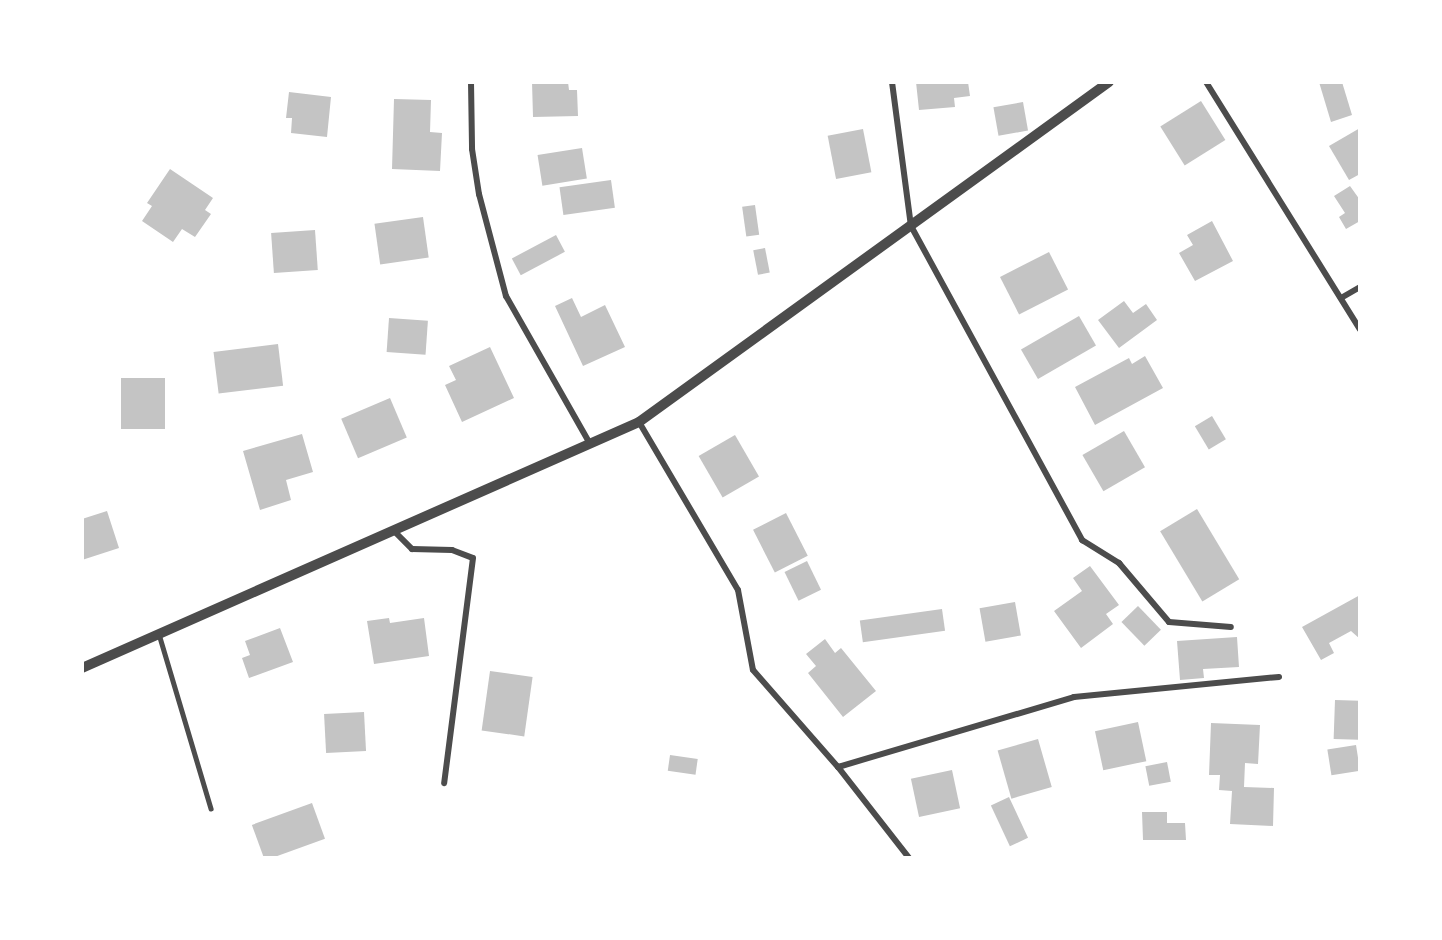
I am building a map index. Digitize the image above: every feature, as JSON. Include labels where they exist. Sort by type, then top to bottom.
[{"type":"street","points":[[471,82],[472,149],[479,194],[506,296],[588,442]]},
{"type":"street","points":[[892,82],[910,226],[1082,540],[1119,563],[1169,622],[1231,627]]},
{"type":"street","points":[[82,668],[588,442],[639,422],[1108,82]]},
{"type":"street","points":[[1206,82],[1359,329]]},
{"type":"street","points":[[1341,298],[1359,287]]},
{"type":"street","points":[[639,422],[738,590],[753,670],[838,767],[909,858]]},
{"type":"street","points":[[392,530],[412,549],[458,551],[473,558],[444,783]]},
{"type":"street","points":[[838,767],[1074,697],[1279,677]]},
{"type":"lane","points":[[159,634],[211,808]]},
{"type":"building","points":[[532,82],[568,82],[569,90],[577,90],[578,116],[533,117]]},
{"type":"building","points":[[916,82],[968,82],[970,96],[954,98],[955,107],[919,110]]},
{"type":"building","points":[[1319,82],[1342,82],[1352,115],[1331,122]]},
{"type":"building","points":[[289,92],[331,97],[327,137],[291,133],[292,118],[286,118]]},
{"type":"building","points":[[394,99],[431,100],[430,132],[442,133],[440,171],[392,169]]},
{"type":"building","points":[[1201,101],[1225,140],[1185,165],[1160,126]]},
{"type":"building","points":[[1023,102],[1028,131],[998,136],[993,107]]},
{"type":"building","points":[[1360,128],[1360,174],[1349,180],[1329,146]]},
{"type":"building","points":[[863,129],[871,172],[836,179],[828,136]]},
{"type":"building","points":[[582,148],[587,179],[542,186],[538,155]]},
{"type":"building","points":[[170,169],[213,198],[205,210],[211,214],[195,237],[182,229],[173,242],[142,221],[152,206],[147,203]]},
{"type":"building","points":[[611,180],[615,208],[563,215],[560,187]]},
{"type":"building","points":[[1350,186],[1360,200],[1360,221],[1346,229],[1339,217],[1345,213],[1334,196]]},
{"type":"building","points":[[755,205],[759,235],[746,237],[742,207]]},
{"type":"building","points":[[423,217],[429,258],[380,264],[374,224]]},
{"type":"building","points":[[1212,221],[1233,261],[1195,281],[1179,253],[1193,245],[1187,235]]},
{"type":"building","points":[[315,230],[318,270],[274,273],[271,233]]},
{"type":"building","points":[[556,235],[565,252],[521,275],[512,258]]},
{"type":"building","points":[[765,248],[770,273],[758,275],[753,250]]},
{"type":"building","points":[[1049,252],[1068,289],[1019,314],[1000,277]]},
{"type":"building","points":[[572,298],[581,317],[605,305],[625,347],[583,366],[555,306]]},
{"type":"building","points":[[1124,301],[1133,313],[1146,304],[1157,320],[1119,348],[1098,320]]},
{"type":"building","points":[[1079,316],[1096,345],[1038,379],[1021,350]]},
{"type":"building","points":[[389,318],[428,321],[426,355],[387,352]]},
{"type":"building","points":[[278,344],[283,386],[219,394],[213,352]]},
{"type":"building","points":[[490,347],[514,398],[462,422],[445,385],[456,380],[449,366]]},
{"type":"building","points":[[1145,356],[1163,388],[1095,425],[1075,387],[1129,358],[1132,364]]},
{"type":"building","points":[[121,378],[165,378],[165,429],[121,429]]},
{"type":"building","points":[[390,398],[407,438],[358,458],[341,419]]},
{"type":"building","points":[[1212,416],[1226,439],[1209,449],[1195,426]]},
{"type":"building","points":[[1124,431],[1145,467],[1103,491],[1082,455]]},
{"type":"building","points":[[302,434],[313,472],[286,480],[291,500],[260,510],[243,451]]},
{"type":"building","points":[[735,435],[759,477],[723,498],[699,456]]},
{"type":"building","points":[[1197,509],[1239,579],[1202,601],[1160,531]]},
{"type":"building","points":[[107,511],[119,548],[82,560],[82,519]]},
{"type":"building","points":[[786,513],[808,556],[775,573],[753,530]]},
{"type":"building","points":[[807,561],[821,590],[799,601],[785,572]]},
{"type":"building","points":[[1090,566],[1119,605],[1106,614],[1113,624],[1081,648],[1054,611],[1082,591],[1073,578]]},
{"type":"building","points":[[1360,595],[1360,639],[1351,631],[1329,643],[1334,653],[1321,660],[1302,627]]},
{"type":"building","points":[[1015,602],[1021,635],[985,642],[980,608]]},
{"type":"building","points":[[1138,606],[1161,630],[1144,646],[1121,622]]},
{"type":"building","points":[[942,609],[945,631],[863,642],[860,621]]},
{"type":"building","points":[[389,618],[390,623],[424,618],[429,656],[374,664],[367,621]]},
{"type":"building","points":[[280,628],[293,662],[249,678],[242,658],[250,655],[245,641]]},
{"type":"building","points":[[1237,637],[1239,667],[1203,669],[1204,678],[1180,680],[1177,641]]},
{"type":"building","points":[[825,639],[835,653],[841,648],[876,691],[843,717],[808,673],[816,666],[806,654]]},
{"type":"building","points":[[490,671],[533,677],[524,736],[482,730]]},
{"type":"building","points":[[1335,700],[1360,701],[1359,740],[1334,739]]},
{"type":"building","points":[[364,712],[366,751],[326,753],[324,714]]},
{"type":"building","points":[[1138,722],[1146,761],[1103,770],[1095,731]]},
{"type":"building","points":[[1211,723],[1260,725],[1258,764],[1245,763],[1244,787],[1274,788],[1273,826],[1230,824],[1232,791],[1219,790],[1220,775],[1209,775]]},
{"type":"building","points":[[1038,739],[1052,787],[1011,799],[998,751]]},
{"type":"building","points":[[1356,745],[1360,771],[1331,775],[1327,750]]},
{"type":"building","points":[[670,755],[698,759],[696,775],[668,771]]},
{"type":"building","points":[[1167,762],[1171,782],[1149,786],[1145,766]]},
{"type":"building","points":[[952,770],[960,808],[919,817],[911,779]]},
{"type":"building","points":[[1009,797],[1028,838],[1010,846],[991,805]]},
{"type":"building","points":[[312,803],[325,839],[272,858],[264,858],[252,825]]},
{"type":"building","points":[[1142,812],[1167,812],[1167,823],[1185,823],[1186,840],[1143,840]]}]
